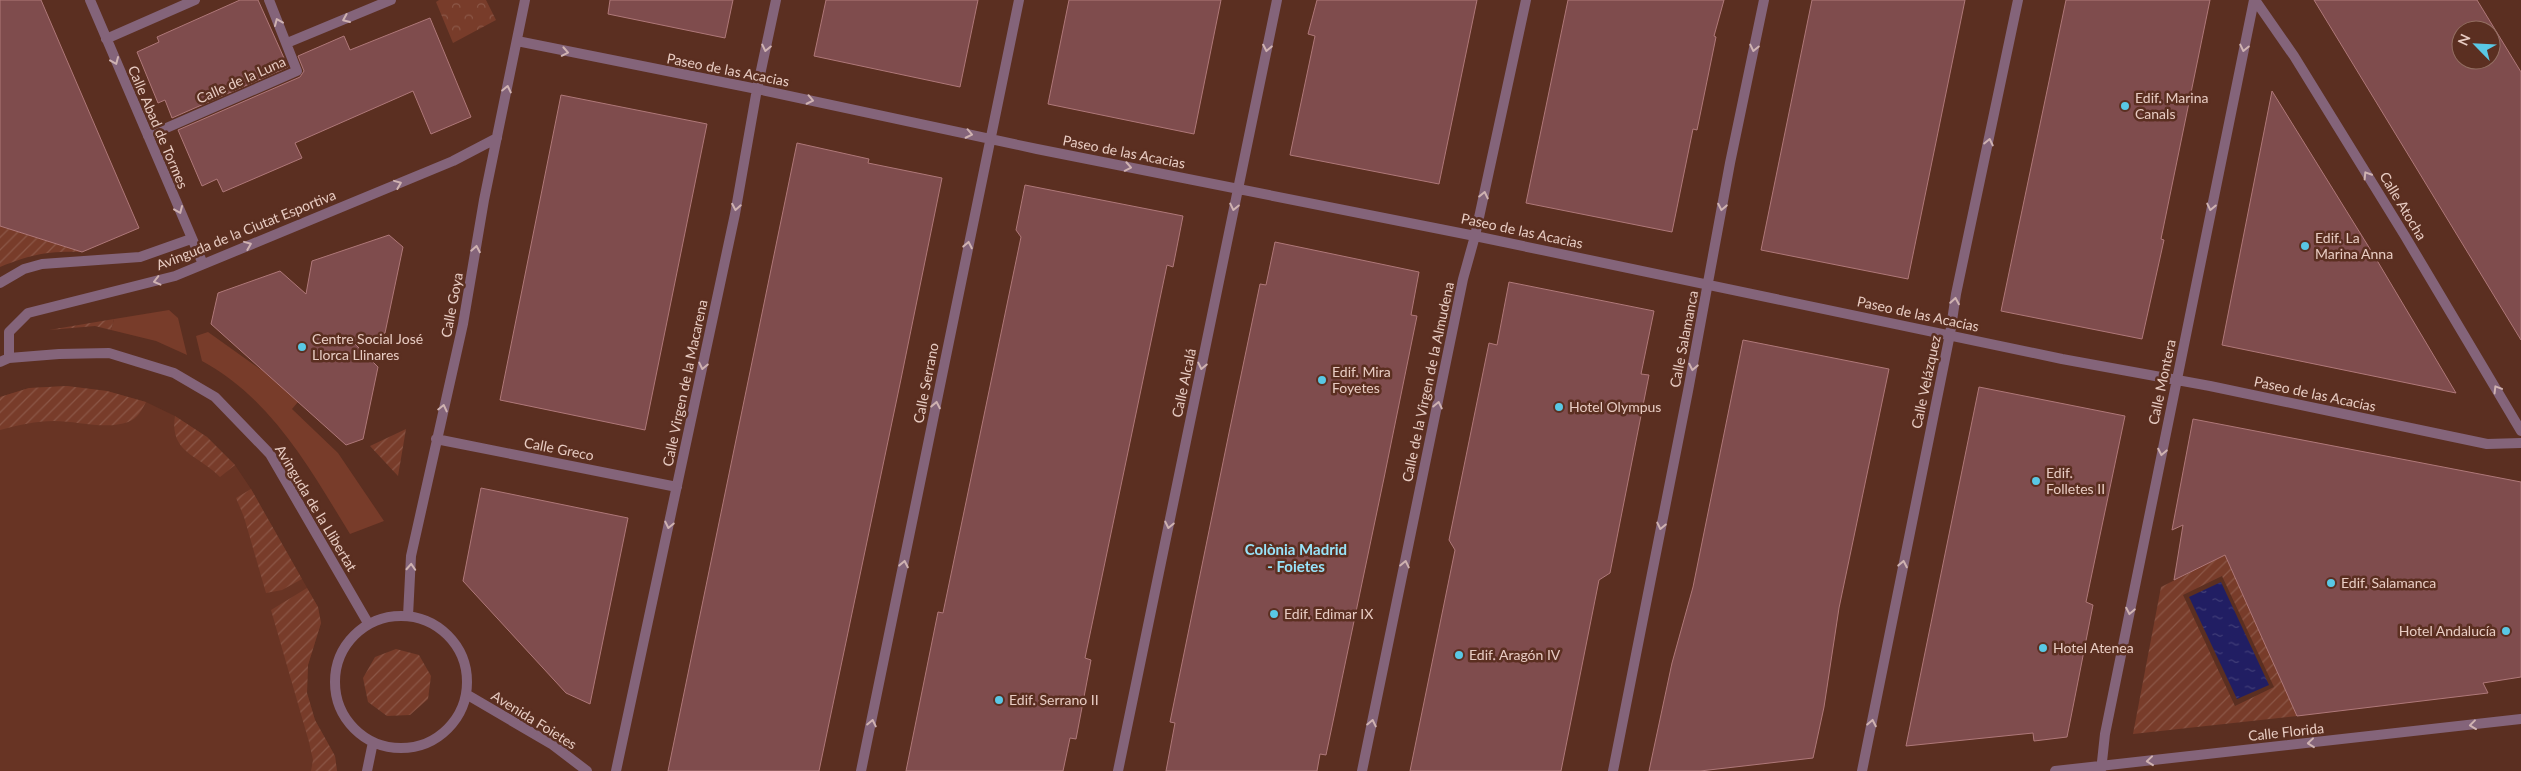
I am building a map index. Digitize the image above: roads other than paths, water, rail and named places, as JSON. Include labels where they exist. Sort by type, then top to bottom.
[{"type":"street","name":"Calle Abad de Tormes","points":[[90,0],[203,264]]},
{"type":"street","points":[[106,39],[195,0]]},
{"type":"street","points":[[268,0],[286,43]]},
{"type":"street","name":"Calle de la Luna","points":[[148,136],[297,71],[286,43],[390,0]]},
{"type":"street","name":"Calle Goya","points":[[408,616],[411,556],[463,324],[497,138],[525,0]]},
{"type":"street","name":"Calle Virgen de la Macarena","points":[[616,771],[735,214],[757,89],[776,0]]},
{"type":"street","name":"Calle Serrano","points":[[861,771],[1019,0]]},
{"type":"street","name":"Calle Alcalá","points":[[1118,771],[1277,0]]},
{"type":"street","name":"Calle de la Virgen de la Almudena","points":[[1362,771],[1464,279],[1526,0]]},
{"type":"street","name":"Calle Salamanca","points":[[1613,771],[1709,284],[1728,172],[1764,0]]},
{"type":"street","name":"Calle Velázquez","points":[[1862,771],[1950,334],[1956,294],[2018,0]]},
{"type":"street","name":"Calle Montera","points":[[2101,768],[2105,734],[2254,0]]},
{"type":"street","name":"Calle Atocha","points":[[2254,0],[2294,56],[2405,236],[2521,431]]},
{"type":"street","name":"Paseo de las Acacias","points":[[517,41],[757,89],[990,139],[1709,284],[2062,359],[2176,380],[2487,444],[2521,443]]},
{"type":"street","name":"Avinguda de la Ciutat Esportiva","points":[[4,360],[9,332],[28,313],[175,276],[453,161],[497,138]]},
{"type":"street","points":[[0,283],[24,269],[42,264],[140,257],[191,239]]},
{"type":"street","name":"Avinguda de la Llibertat","points":[[4,360],[109,354],[174,373],[216,397],[270,454],[368,623]]},
{"type":"street","name":"Calle Greco","points":[[436,439],[677,486]]},
{"type":"street","points":[[394,615],[408,616],[425,620],[441,629],[454,642],[463,658],[467,676],[466,694],[459,714],[446,731],[428,743],[407,748],[386,747],[365,739],[348,724],[337,703],[334,680],[338,658],[350,638],[368,623],[394,615]]},
{"type":"street","name":"Avenida Foietes","points":[[466,694],[553,745],[587,771]]},
{"type":"street","name":"Calle Florida","points":[[2054,771],[2101,768],[2521,719]]},
{"type":"street","points":[[367,771],[373,742]]},
{"type":"water","points":[[2221,582],[2269,685],[2237,699],[2189,597]]},
{"type":"place","name":"Edif. Marina Canals","points":[[2125,106]]},
{"type":"place","name":"Edif. La Marina Anna","points":[[2305,246]]},
{"type":"place","name":"Centre Social José Llorca Llinares","points":[[302,347]]},
{"type":"place","name":"Edif. Mira Foyetes","points":[[1322,380]]},
{"type":"place","name":"Hotel Olympus","points":[[1559,407]]},
{"type":"place","name":"Edif. Folletes II","points":[[2036,481]]},
{"type":"place","name":"Edif. Salamanca","points":[[2331,583]]},
{"type":"place","name":"Edif. Edimar IX","points":[[1274,614]]},
{"type":"place","name":"Hotel Andalucía","points":[[2506,631]]},
{"type":"place","name":"Hotel Atenea","points":[[2043,648]]},
{"type":"place","name":"Edif. Aragón IV","points":[[1459,655]]},
{"type":"place","name":"Edif. Serrano II","points":[[999,700]]},
{"type":"district","name":"Colònia Madrid - Foietes","points":[[1296,558]]}]
